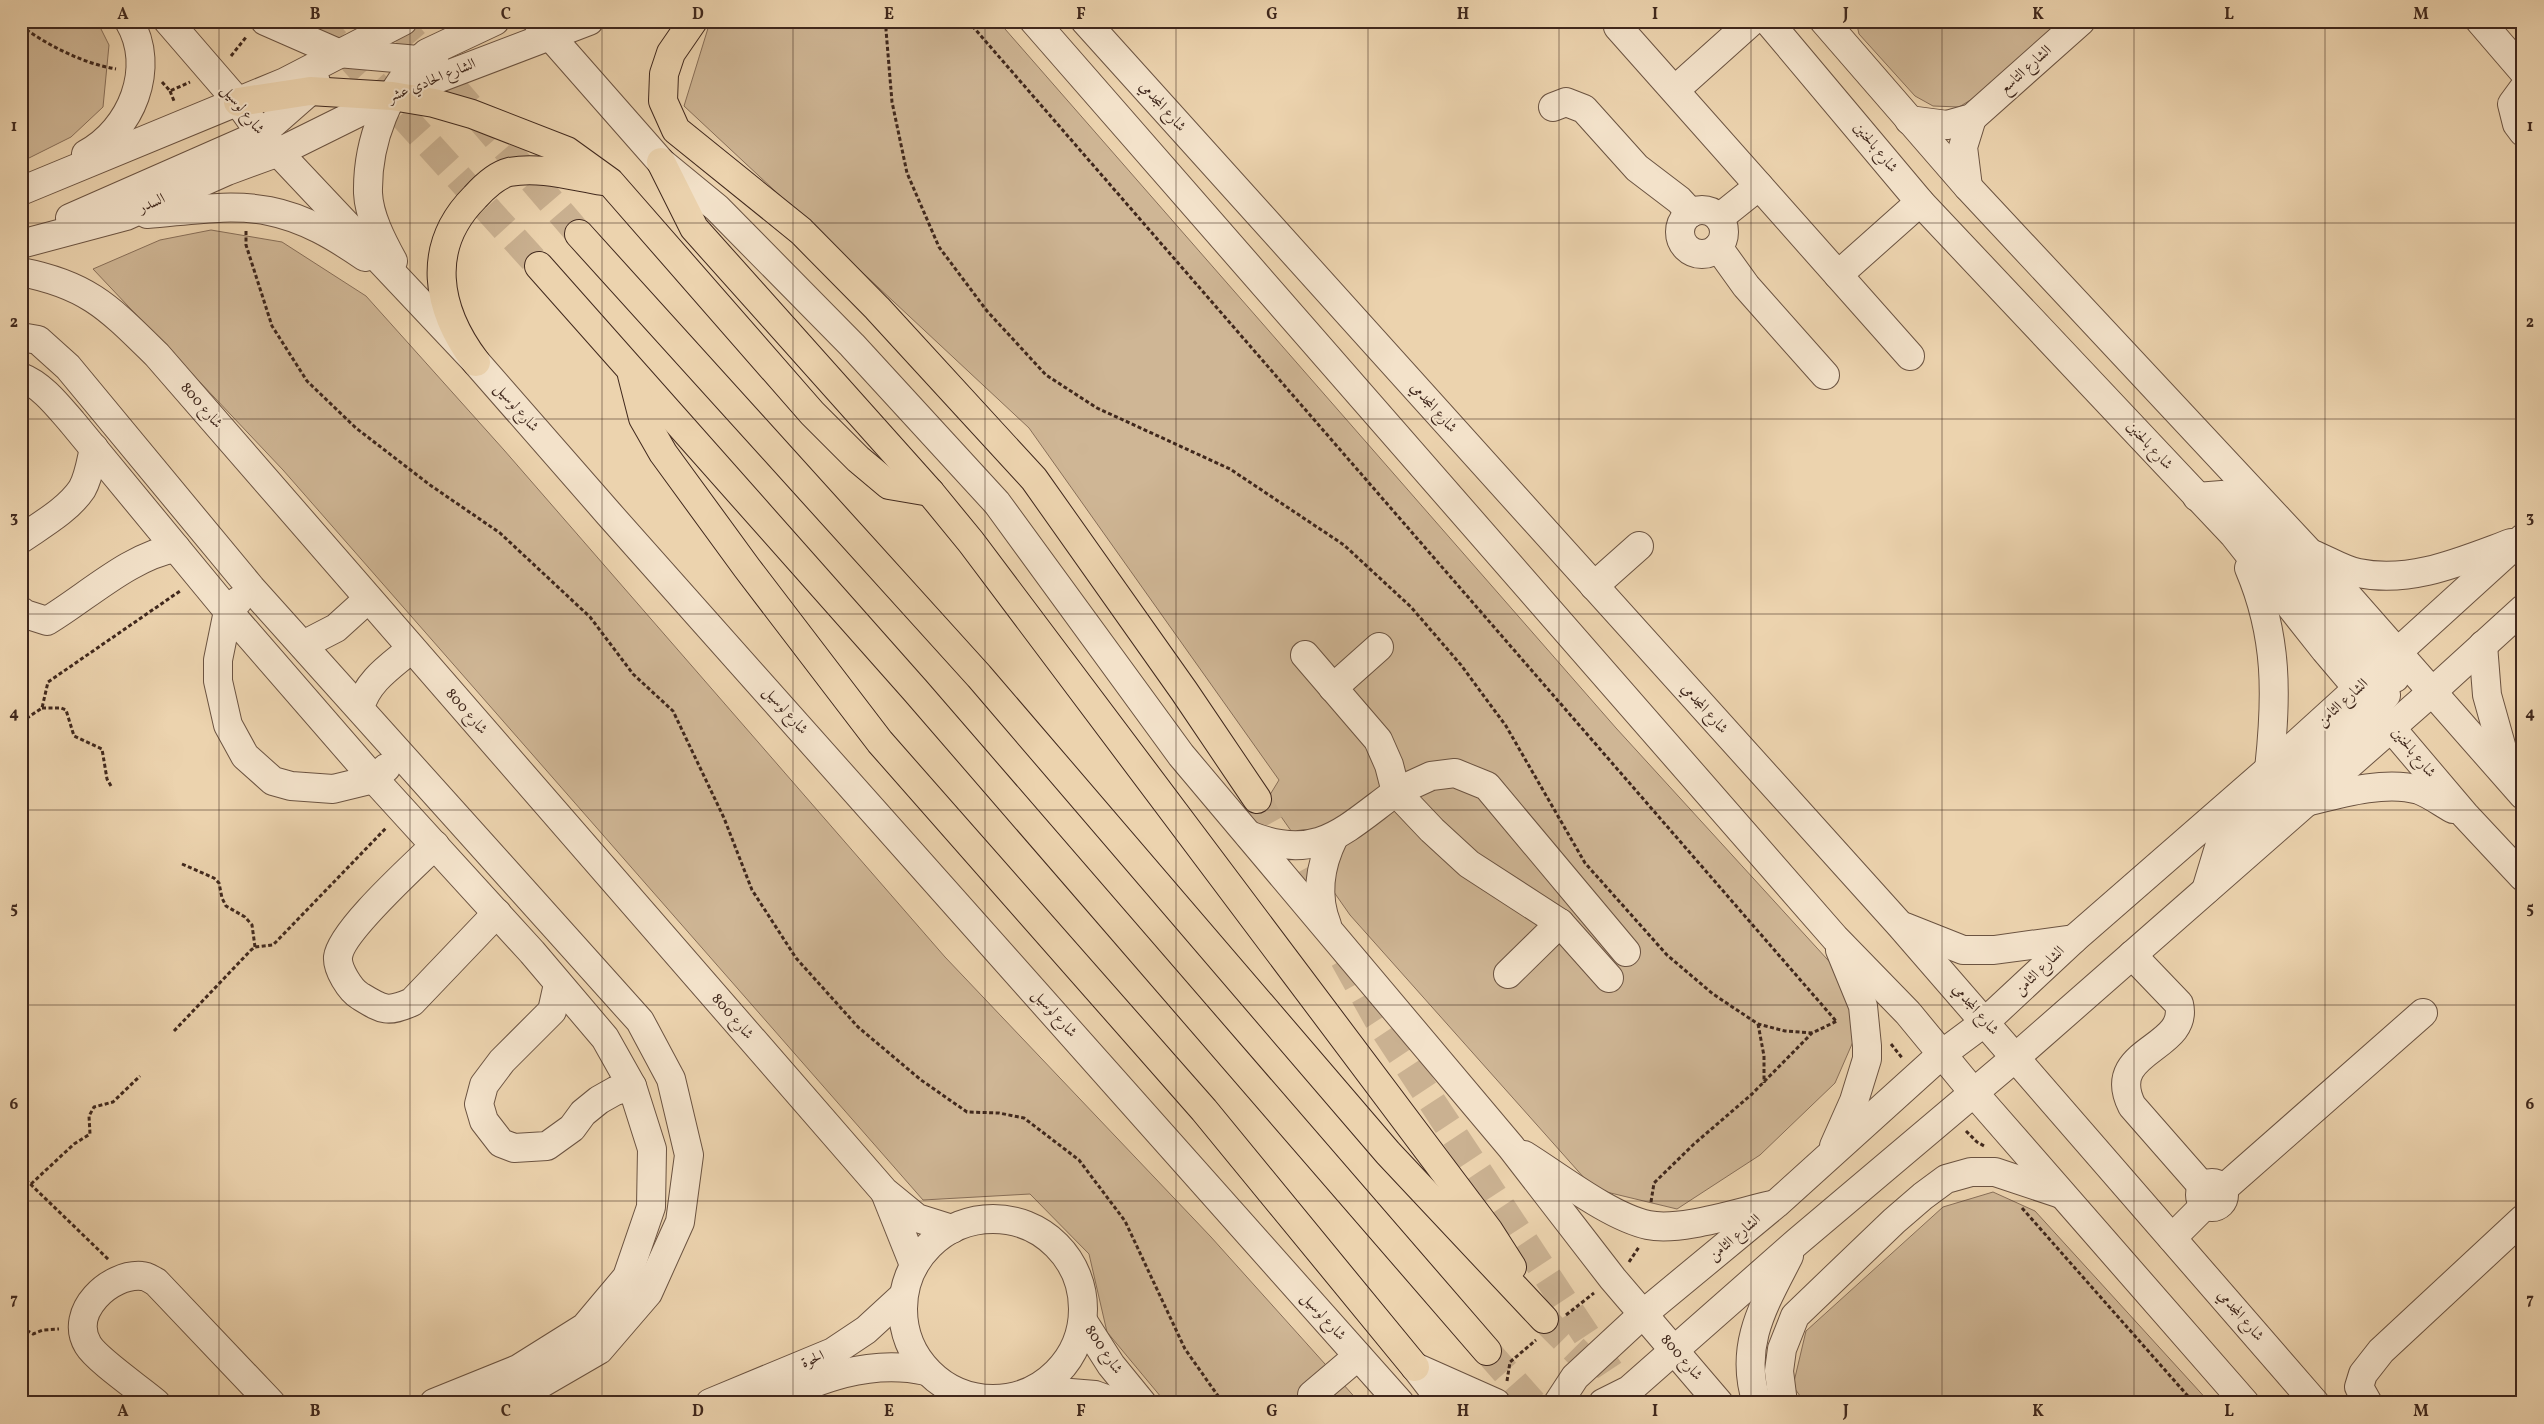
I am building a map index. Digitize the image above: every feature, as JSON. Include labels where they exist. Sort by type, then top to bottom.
[{"type":"highway","points":[[693,21],[671,53],[664,74],[663,101],[676,130],[801,231],[877,308],[1034,479],[1184,691],[1257,799]]},
{"type":"highway","points":[[238,102],[310,91],[392,96],[472,114],[519,130],[567,151],[610,182],[812,413],[858,458],[889,485],[930,492]]},
{"type":"highway","points":[[661,162],[694,228],[930,492],[1018,601],[1489,1231],[1513,1268],[1543,1321]]},
{"type":"highway","points":[[476,362],[456,332],[442,291],[440,261],[450,232],[463,209],[484,187],[507,173],[541,169],[610,182]]},
{"type":"highway","points":[[579,234],[979,676],[1388,1153],[1543,1321]]},
{"type":"highway","points":[[539,266],[915,690],[1487,1351]]},
{"type":"highway","points":[[631,371],[643,418],[663,453],[747,568],[880,742],[1204,1110],[1415,1367]]},
{"type":"street","points":[[21,190],[96,149],[114,131],[135,98],[141,74],[140,47],[129,21]]},
{"type":"street","name":"شارع لوسيل","points":[[168,21],[238,102],[270,143],[405,284],[476,362],[1358,1356],[1391,1396]]},
{"type":"street","points":[[265,21],[338,53],[418,60],[439,58],[543,28],[661,162],[717,208],[852,345],[997,503],[1181,755],[1511,1147],[1613,1279],[1643,1314]]},
{"type":"street","points":[[21,244],[96,205],[220,154],[270,143],[338,53],[366,21]]},
{"type":"street","points":[[21,190],[285,82],[403,21]]},
{"type":"street","points":[[405,284],[383,242],[368,194],[374,139],[392,96],[418,60],[427,53],[495,21]]},
{"type":"street","name":"الشارع الحادي عشر","points":[[270,143],[392,96],[543,28],[589,21]]},
{"type":"street","points":[[1034,21],[1834,938],[1908,1013],[1974,1093],[2245,1403]]},
{"type":"street","name":"شارع المجدمي","points":[[1085,21],[1900,926],[2016,1057],[2315,1403]]},
{"type":"street","points":[[1674,90],[1752,21]]},
{"type":"street","name":"شارع بالحنين","points":[[1768,21],[1920,202],[2234,535],[2325,650],[2396,688],[2518,789]]},
{"type":"street","name":"شارع بالحنين","points":[[1824,21],[1842,32],[1909,120],[1968,187],[2310,553],[2396,688],[2465,814],[2523,877]]},
{"type":"street","name":"الشارع التاسع","points":[[1909,120],[1947,124],[1972,118],[2080,21]]},
{"type":"street","points":[[2480,21],[2523,71]]},
{"type":"street","points":[[1618,27],[1910,356]]},
{"type":"street","points":[[2523,90],[2512,104],[2517,124],[2523,132]]},
{"type":"street","points":[[1553,107],[1566,102],[1584,109],[1637,168],[1679,200],[1691,213]]},
{"type":"street","points":[[1968,187],[1963,147],[1972,118]]},
{"type":"street","name":"السدر","points":[[21,244],[126,216],[227,171],[270,143]]},
{"type":"street","points":[[1719,218],[1759,186]]},
{"type":"street","points":[[1838,275],[1920,202]]},
{"type":"street","points":[[126,216],[245,208],[269,211],[313,226],[340,241],[405,284]]},
{"type":"street","points":[[1706,211],[1719,218],[1724,233],[1718,247],[1700,254],[1687,248],[1683,242],[1680,230],[1682,223],[1691,213],[1706,211]]},
{"type":"street","points":[[1718,247],[1746,286],[1825,375]]},
{"type":"street","name":"شارع 800","points":[[21,272],[73,286],[107,306],[157,355],[411,650],[884,1191],[917,1218],[952,1229]]},
{"type":"street","points":[[21,337],[38,340],[68,366],[251,588],[640,1021],[671,1079],[688,1155],[686,1174],[680,1222],[648,1293],[599,1350],[530,1390],[502,1403]]},
{"type":"street","points":[[21,377],[50,397],[228,611],[374,779],[532,952],[605,1038],[632,1086],[652,1148],[651,1206],[627,1277],[586,1327],[518,1369],[434,1403]]},
{"type":"street","points":[[72,422],[96,402]]},
{"type":"street","points":[[21,539],[49,520],[82,489],[90,470],[94,448]]},
{"type":"street","points":[[2198,498],[2222,495],[2396,688],[2523,818]]},
{"type":"street","points":[[2234,535],[2261,597],[2272,644],[2275,678],[2275,716],[2269,769]]},
{"type":"street","points":[[1594,586],[1639,546]]},
{"type":"street","points":[[2310,553],[2357,572],[2390,576],[2422,573],[2522,547]]},
{"type":"street","name":"الشارع الثامن","points":[[1602,1403],[1629,1390],[1675,1351],[1797,1242],[2016,1057],[2304,803],[2396,688],[2522,547]]},
{"type":"street","points":[[21,611],[47,621],[140,558],[176,548]]},
{"type":"street","points":[[251,588],[228,611],[218,660],[218,681],[228,725],[245,756],[272,781],[291,786],[333,788],[374,779],[402,754]]},
{"type":"street","points":[[303,645],[336,628],[368,599]]},
{"type":"street","name":"الشارع الثامن","points":[[1558,1403],[1575,1377],[1643,1314],[1776,1204],[1942,1054],[1985,1022],[2074,938],[2269,769],[2396,688],[2483,645],[2523,609]]},
{"type":"street","points":[[2483,645],[2487,696],[2497,737],[2518,789]]},
{"type":"street","points":[[1333,688],[1379,647]]},
{"type":"street","points":[[360,708],[362,698],[377,678],[411,650]]},
{"type":"street","points":[[1304,655],[1378,740],[1389,764],[1396,792],[1432,830],[1469,864],[1560,923],[1609,978]]},
{"type":"street","points":[[2206,890],[2220,844],[2396,688]]},
{"type":"street","points":[[1249,834],[1277,844],[1291,846],[1320,842],[1334,837],[1396,792],[1431,776],[1455,773],[1487,786],[1626,952]]},
{"type":"street","points":[[2304,803],[2346,791],[2381,787],[2418,790],[2465,814]]},
{"type":"street","points":[[1330,933],[1321,906],[1320,892],[1323,864],[1334,837]]},
{"type":"street","points":[[435,845],[347,935],[338,958],[342,974],[356,994],[382,1010],[395,1010],[412,1002],[497,913]]},
{"type":"street","points":[[1508,974],[1560,923]]},
{"type":"street","points":[[1900,926],[1964,950],[2014,948],[2074,938]]},
{"type":"street","points":[[532,952],[559,929]]},
{"type":"street","points":[[1831,1154],[1854,1101],[1867,1059],[1866,1025],[1863,1006],[1834,938]]},
{"type":"street","points":[[2132,955],[2179,1004],[2182,1014],[2179,1024],[2172,1032],[2133,1064],[2126,1080],[2128,1098],[2132,1106],[2210,1194]]},
{"type":"street","points":[[558,984],[552,1011],[502,1061],[484,1085],[479,1104],[484,1121],[500,1142],[514,1148],[547,1146],[560,1138],[583,1113],[599,1100],[615,1091],[632,1086]]},
{"type":"street","points":[[2172,1238],[2210,1194],[2423,1013]]},
{"type":"street","points":[[1511,1147],[1615,1212],[1648,1225],[1675,1226],[1776,1204]]},
{"type":"street","points":[[1783,1403],[1779,1370],[1782,1349],[1795,1316],[1887,1227],[1923,1196],[1946,1180],[1971,1172],[1995,1172],[2062,1194]]},
{"type":"street","name":"شارع 800","points":[[884,1191],[914,1265]]},
{"type":"street","points":[[1000,1219],[1024,1224],[1045,1236],[1063,1252],[1076,1273],[1083,1296],[1083,1321],[1074,1349],[1057,1373],[1034,1390],[1006,1399],[976,1398],[949,1389],[926,1371],[910,1348],[903,1323],[903,1296],[914,1265],[937,1238],[952,1229],[976,1221],[1000,1219]]},
{"type":"street","points":[[2368,1403],[2359,1387],[2363,1374],[2381,1351],[2523,1219]]},
{"type":"street","points":[[1757,1403],[1749,1361],[1752,1340],[1762,1308],[1797,1242]]},
{"type":"street","points":[[156,1403],[88,1344],[84,1326],[86,1311],[98,1294],[110,1284],[128,1278],[144,1276],[156,1282],[272,1403]]},
{"type":"street","name":"الحوة","points":[[710,1403],[833,1352],[866,1330],[903,1296]]},
{"type":"street","name":"شارع 800","points":[[1643,1314],[1719,1403]]},
{"type":"street","name":"شارع 800","points":[[1083,1321],[1108,1360],[1142,1403]]},
{"type":"street","points":[[1312,1395],[1358,1356]]},
{"type":"street","name":"الحوة","points":[[771,1402],[813,1392],[841,1373],[869,1367],[898,1366],[926,1371]]},
{"type":"street","points":[[1415,1367],[1501,1395]]},
{"type":"street","points":[[1415,1367],[1444,1403]]},
{"type":"street","name":"شارع 800","points":[[1034,1390],[1095,1395],[1117,1403]]},
{"type":"path","points":[[887,21],[886,30],[892,102],[907,173],[939,247],[987,311],[1046,375],[1097,408],[1230,469],[1351,552],[1411,607],[1461,665],[1506,726],[1585,863],[1667,955],[1713,994],[1758,1024],[1785,1031],[1812,1033]]},
{"type":"path","points":[[968,21],[1836,1021]]},
{"type":"path","points":[[21,26],[40,39],[97,65],[141,74]]},
{"type":"path","points":[[245,208],[246,245],[272,326],[307,381],[356,428],[430,486],[500,533],[590,616],[633,674],[673,710],[724,818],[752,890],[796,958],[858,1027],[922,1080],[967,1112],[999,1113],[1024,1118],[1079,1160],[1125,1221],[1185,1349],[1223,1403]]},
{"type":"path","points":[[42,708],[48,682],[201,577]]},
{"type":"path","points":[[21,722],[42,708],[61,708],[66,710],[74,736],[102,749],[107,779],[111,786]]},
{"type":"path","points":[[174,1031],[255,947],[273,945],[404,810]]},
{"type":"path","points":[[182,864],[214,878],[219,883],[226,906],[245,918],[252,925],[255,947]]},
{"type":"path","points":[[1501,1395],[1510,1362],[1543,1321],[1613,1279],[1635,1255],[1648,1225],[1654,1183],[1694,1144],[1764,1083],[1812,1033],[1836,1021],[1866,1025]]},
{"type":"path","points":[[1758,1024],[1764,1056],[1764,1083]]},
{"type":"path","points":[[31,1184],[74,1144],[90,1134],[89,1116],[94,1106],[113,1102],[140,1076]]},
{"type":"path","points":[[21,1175],[128,1278]]},
{"type":"path","points":[[2018,1206],[2023,1209],[2194,1403]]},
{"type":"path","points":[[21,1327],[33,1334],[42,1330],[84,1326]]},
{"type":"shaded area","points":[[21,21],[97,21],[109,45],[103,107],[71,137],[21,162]]},
{"type":"shaded area","points":[[716,21],[998,21],[1616,728],[1869,1005],[1835,1083],[1760,1155],[1677,1209],[1594,1189],[1350,915],[1268,798],[1279,780],[1029,428],[684,106],[709,25]]},
{"type":"shaded area","points":[[1856,21],[2061,21],[1977,96],[1959,107],[1933,106],[1915,96],[1859,34]]},
{"type":"shaded area","points":[[211,230],[282,242],[366,296],[504,450],[945,957],[1211,1237],[1360,1403],[1166,1403],[1107,1332],[1089,1254],[1030,1194],[923,1200],[283,470],[93,269],[160,240]]},
{"type":"shaded area","points":[[1993,1192],[2035,1211],[2210,1403],[1805,1403],[1793,1386],[1806,1331],[1943,1207]]},
{"type":"tunnel","points":[[317,21],[539,266]]},
{"type":"tunnel","points":[[396,21],[579,234]]},
{"type":"tunnel","points":[[1257,799],[1314,903]]},
{"type":"tunnel","points":[[1344,959],[1378,1020],[1631,1403]]},
{"type":"tunnel","points":[[1544,1319],[1598,1373]]},
{"type":"tunnel","points":[[1487,1351],[1533,1403]]}]
